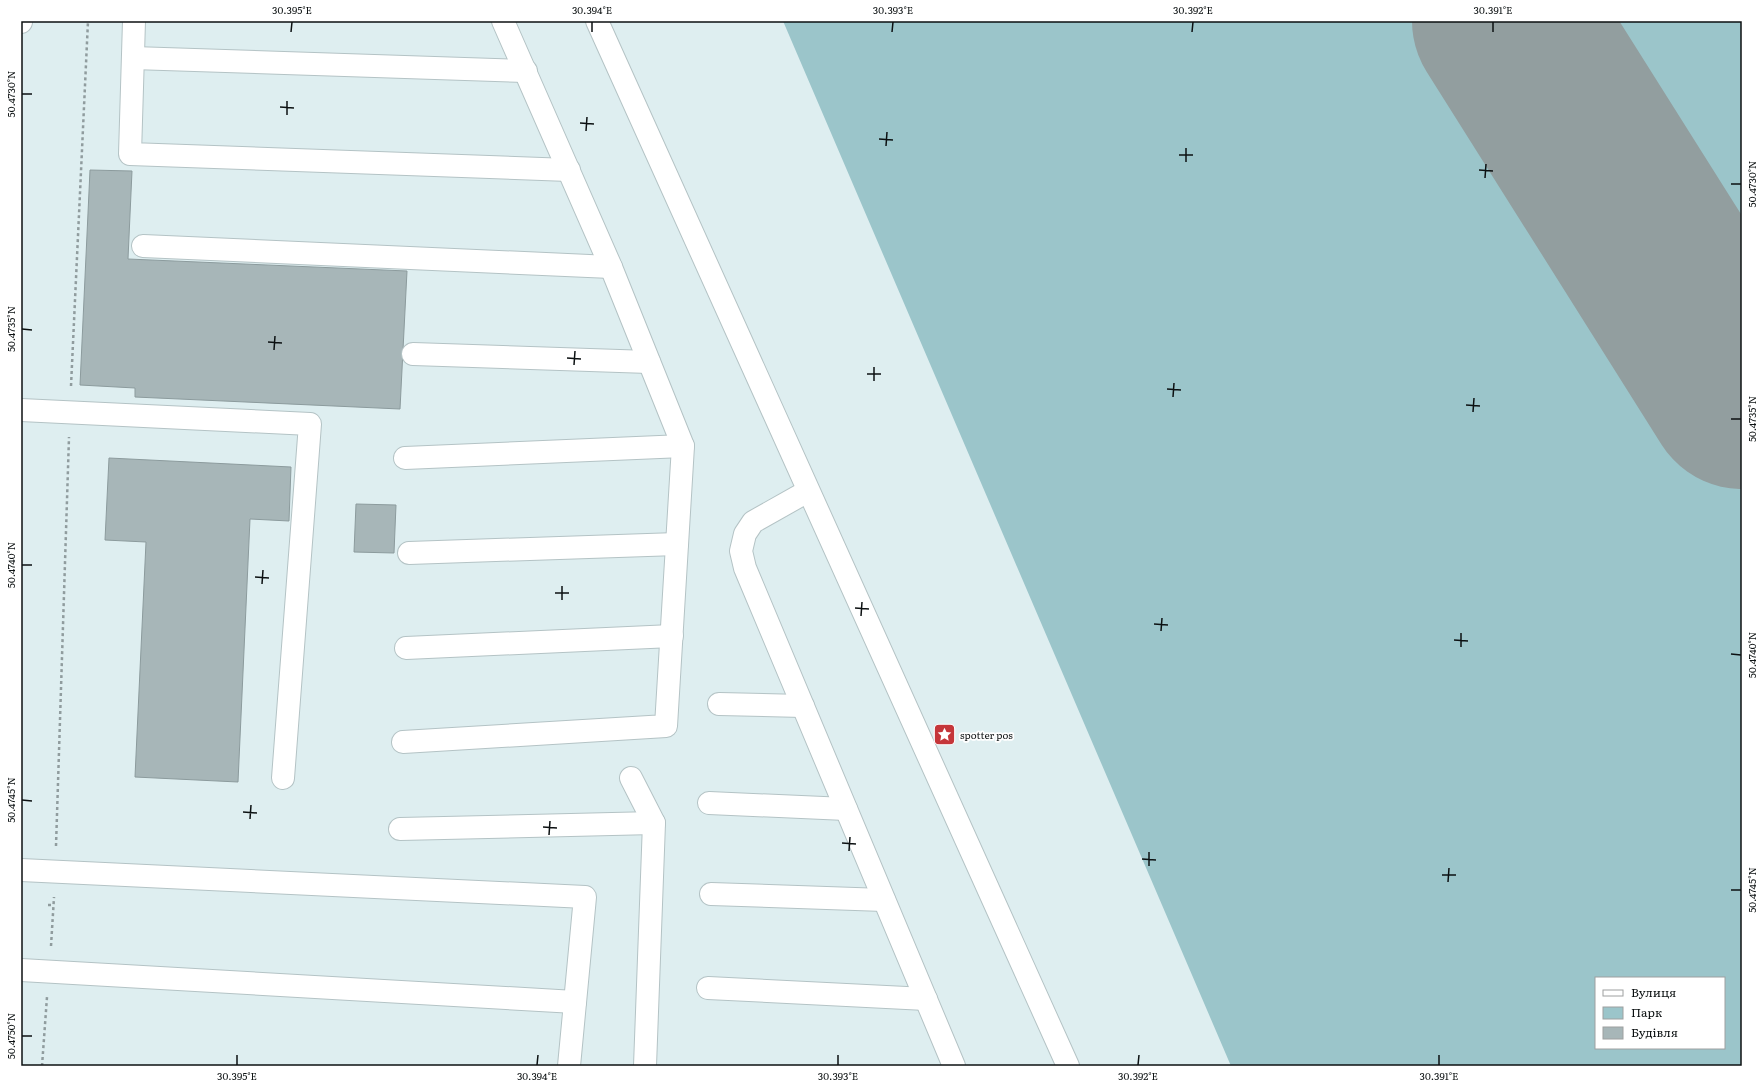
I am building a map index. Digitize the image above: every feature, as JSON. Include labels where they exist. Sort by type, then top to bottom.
[{"type":"lane","points":[[134,21],[130,154],[569,170]]},
{"type":"lane","points":[[403,742],[666,726],[683,446],[611,268],[503,21]]},
{"type":"lane","points":[[597,21],[1068,1066]]},
{"type":"lane","points":[[133,58],[526,71]]},
{"type":"lane","points":[[143,246],[611,268]]},
{"type":"lane","points":[[413,354],[649,362]]},
{"type":"lane","points":[[21,410],[310,424],[284,778]]},
{"type":"lane","points":[[405,458],[683,446]]},
{"type":"lane","points":[[808,491],[753,522],[745,534],[741,551],[745,568],[954,1066]]},
{"type":"lane","points":[[409,553],[677,544]]},
{"type":"lane","points":[[406,648],[672,636]]},
{"type":"lane","points":[[719,704],[803,706]]},
{"type":"lane","points":[[630,778],[654,823],[645,1066]]},
{"type":"lane","points":[[709,803],[846,810]]},
{"type":"lane","points":[[400,829],[654,823]]},
{"type":"lane","points":[[21,870],[585,897],[569,1066]]},
{"type":"lane","points":[[711,894],[884,900]]},
{"type":"lane","points":[[21,970],[575,1002]]},
{"type":"lane","points":[[708,988],[926,999]]},
{"type":"path","points":[[42,1066],[56,872],[70,412],[88,21]]},
{"type":"path","points":[[48,905],[54,905]]},
{"type":"green space","points":[[783,21],[1742,21],[1742,1066],[1231,1066]]},
{"type":"building","points":[[90,170],[132,171],[128,259],[407,271],[400,409],[135,397],[135,388],[80,385]]},
{"type":"building","points":[[109,458],[291,467],[289,521],[250,519],[238,782],[135,777],[146,542],[105,540]]},
{"type":"building","points":[[356,504],[396,505],[394,553],[354,552]]},
{"type":"runway","points":[[1507,21],[1742,394]]},
{"type":"place","name":"spotter pos","points":[[944,735]]}]
